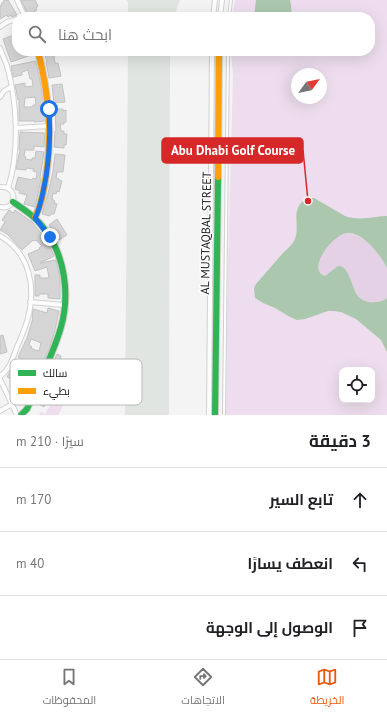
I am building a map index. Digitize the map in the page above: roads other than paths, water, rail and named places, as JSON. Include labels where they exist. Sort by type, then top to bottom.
[{"type":"street","points":[[17,0],[23,12]]},
{"type":"street","points":[[214,12],[215,0]]},
{"type":"street","points":[[221,12],[222,0]]},
{"type":"street","points":[[0,27],[12,20]]},
{"type":"street","points":[[0,48],[7,67],[16,128],[13,163],[8,188]]},
{"type":"street","points":[[35,218],[46,180],[49,158],[50,126],[47,90],[39,56]]},
{"type":"street","name":"AL MUSTAQBAL STREET","points":[[209,415],[212,56]]},
{"type":"street","name":"AL MUSTAQBAL STREET","points":[[215,415],[219,56]]},
{"type":"street","points":[[0,97],[4,91],[11,87]]},
{"type":"street","points":[[16,128],[50,126]]},
{"type":"street","points":[[0,187],[10,189],[14,197],[13,202],[9,206],[1,208],[0,213]]},
{"type":"street","points":[[13,202],[35,218],[50,237],[60,257],[64,281],[63,320],[49,359]]},
{"type":"street","points":[[0,236],[13,246],[20,254],[29,272],[30,280],[28,318],[12,359]]},
{"type":"street","points":[[30,302],[64,305]]},
{"type":"street","points":[[10,363],[7,370],[0,377],[10,400]]},
{"type":"street","points":[[0,411],[10,405]]},
{"type":"street","points":[[12,405],[17,415]]},
{"type":"street","points":[[21,415],[29,405]]},
{"type":"lane","points":[[230,12],[231,0]]},
{"type":"lane","points":[[224,415],[228,56]]},
{"type":"place","name":"Abu Dhabi Golf Course","points":[[308,201]]}]
